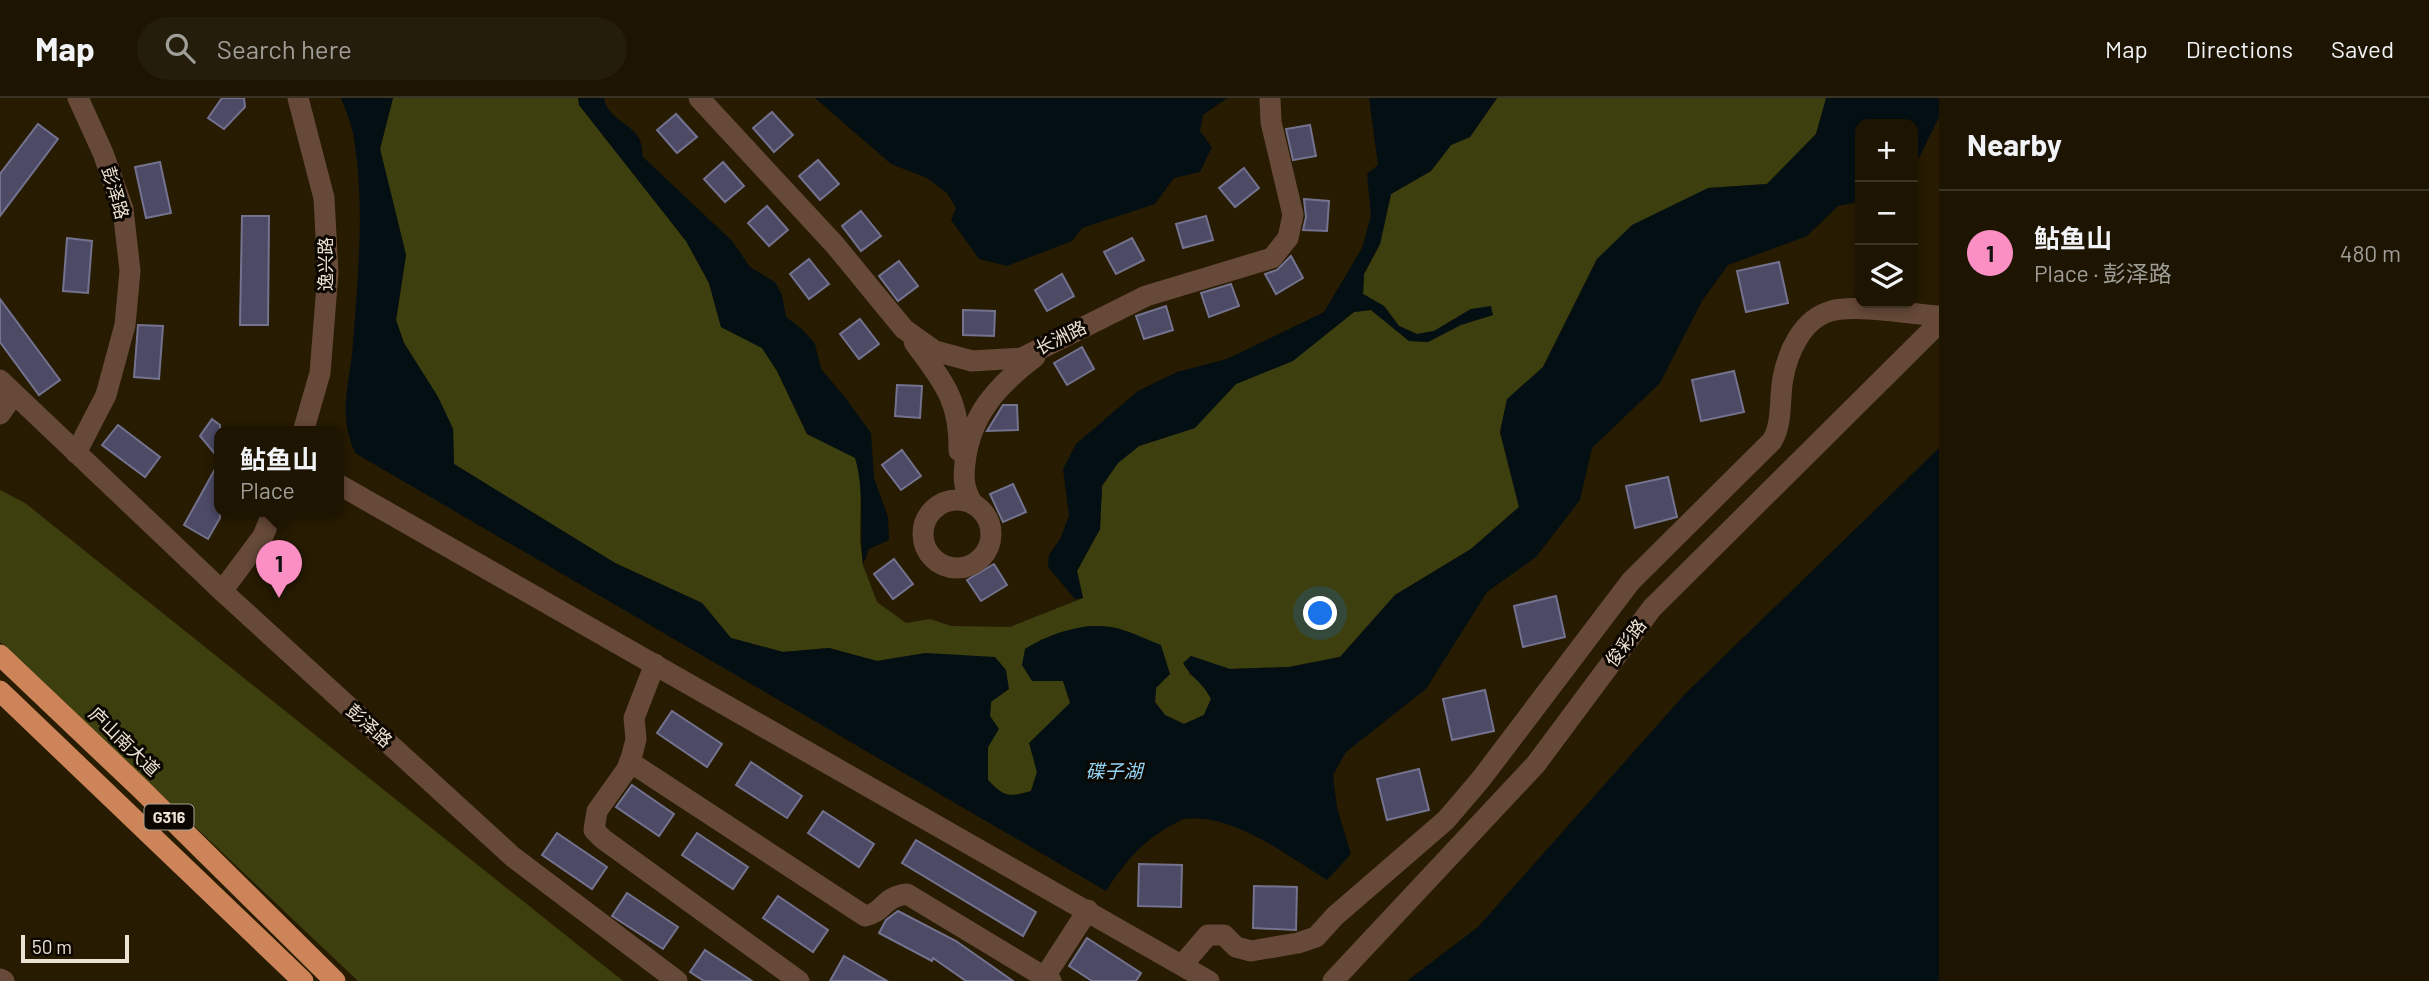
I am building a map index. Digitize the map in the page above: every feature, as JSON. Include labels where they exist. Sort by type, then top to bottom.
[{"type":"highway","name":"庐山南大道","points":[[0,655],[141,789],[335,981]]},
{"type":"highway","name":"G316","points":[[0,691],[303,981]]},
{"type":"street","name":"彭泽路","points":[[76,453],[106,395],[125,325],[130,271],[123,209],[103,153],[78,98]]},
{"type":"street","name":"逸兴路","points":[[298,98],[324,198],[328,273],[320,373],[305,426]]},
{"type":"street","name":"长洲路","points":[[699,98],[835,245],[904,329],[935,351],[972,361],[1022,358],[1146,296],[1272,258],[1288,239],[1293,215],[1271,122],[1270,98]]},
{"type":"street","points":[[1182,965],[1208,935],[1224,935],[1237,947],[1251,951],[1298,943],[1315,937],[1335,916],[1446,820],[1481,779],[1631,581],[1772,441],[1779,430],[1780,393],[1786,364],[1793,343],[1810,325],[1829,311],[1852,309],[1939,316]]},
{"type":"street","name":"俊彩路","points":[[1333,981],[1536,764],[1658,602],[1939,323]]},
{"type":"street","points":[[904,329],[947,388],[956,409],[959,430],[958,475],[953,493],[925,521],[923,538],[932,557],[945,566],[960,568],[976,562],[988,549],[991,532],[983,512],[973,504],[965,491],[967,446],[974,424],[988,399],[1012,374],[1057,340]]},
{"type":"street","name":"彭泽路","points":[[7,387],[222,591],[513,857],[677,981]]},
{"type":"street","points":[[0,414],[7,387]]},
{"type":"street","points":[[344,487],[1209,981]]},
{"type":"street","points":[[944,503],[955,500],[973,504]]},
{"type":"street","points":[[222,591],[263,536],[271,517]]},
{"type":"street","points":[[1631,581],[1658,602]]},
{"type":"street","points":[[655,664],[634,718],[636,739],[630,762],[597,811],[594,830],[799,981]]},
{"type":"street","points":[[630,762],[865,916],[874,914],[893,896],[907,894],[1046,980],[1088,910]]},
{"type":"shaded area","points":[[393,98],[578,98],[579,105],[686,241],[709,283],[721,327],[762,348],[777,371],[807,434],[855,457],[861,477],[860,540],[863,565],[877,602],[906,623],[930,619],[951,626],[1010,627],[1083,598],[1077,571],[1100,529],[1102,486],[1118,463],[1139,446],[1194,428],[1236,384],[1293,360],[1354,312],[1371,310],[1409,341],[1428,342],[1461,324],[1493,315],[1471,309],[1434,331],[1417,334],[1399,326],[1384,306],[1363,294],[1364,274],[1380,244],[1391,194],[1431,171],[1451,145],[1470,137],[1497,98],[1826,100],[1816,134],[1767,184],[1708,188],[1597,259],[1543,367],[1507,400],[1500,432],[1519,507],[1471,549],[1395,595],[1340,657],[1289,667],[1229,669],[1191,656],[1189,674],[1203,683],[1211,699],[1204,715],[1184,724],[1165,715],[1155,702],[1156,688],[1118,628],[1087,626],[1040,640],[1032,681],[1063,681],[1071,703],[1030,743],[1037,772],[1031,791],[1012,795],[998,790],[988,780],[988,747],[998,729],[990,716],[991,702],[926,653],[877,661],[829,648],[783,652],[731,638],[702,603],[615,563],[454,464],[453,429],[438,397],[404,343],[396,320],[406,255],[380,149]]},
{"type":"shaded area","points":[[0,490],[25,503],[623,981],[358,981],[0,642]]},
{"type":"water","name":"碟子湖","points":[[341,98],[393,98],[380,149],[406,255],[396,320],[404,343],[438,397],[453,429],[454,464],[615,563],[702,603],[731,638],[783,652],[829,648],[877,661],[926,653],[995,657],[1006,670],[1009,689],[991,702],[990,716],[999,729],[988,747],[988,780],[1003,793],[1017,795],[1031,791],[1037,772],[1029,743],[1070,703],[1063,681],[1032,681],[1022,665],[1025,649],[1058,633],[1096,626],[1120,629],[1161,645],[1170,674],[1156,688],[1155,702],[1165,715],[1184,724],[1204,715],[1211,699],[1183,663],[1191,656],[1230,669],[1289,667],[1340,657],[1395,595],[1471,549],[1519,507],[1500,432],[1507,399],[1543,367],[1597,259],[1632,225],[1708,188],[1767,184],[1816,134],[1826,98],[1939,98],[1939,117],[1918,160],[1918,119],[1855,119],[1855,203],[1838,206],[1807,236],[1728,265],[1702,301],[1660,383],[1592,448],[1580,500],[1536,557],[1487,592],[1426,689],[1346,752],[1333,775],[1337,808],[1351,854],[1327,880],[1277,848],[1240,829],[1221,822],[1184,819],[1142,846],[1106,891],[355,453],[347,424],[346,398],[353,343],[360,216],[357,164],[349,118]]},
{"type":"water","points":[[578,98],[604,98],[610,112],[637,135],[643,157],[732,241],[750,267],[775,282],[782,295],[786,317],[815,344],[821,369],[871,433],[874,478],[888,517],[889,540],[869,549],[863,565],[861,497],[855,458],[807,434],[777,371],[762,348],[721,327],[709,283],[686,241],[579,105]]},
{"type":"water","points":[[815,98],[1227,98],[1203,115],[1200,131],[1212,147],[1200,172],[1174,178],[1155,204],[1082,228],[1072,241],[1007,266],[979,259],[951,220],[956,208],[947,193],[927,178],[891,164]]},
{"type":"water","points":[[1369,98],[1497,98],[1470,137],[1451,145],[1431,171],[1391,194],[1380,244],[1364,274],[1363,294],[1384,306],[1399,326],[1417,334],[1434,331],[1471,309],[1491,306],[1493,315],[1461,325],[1428,342],[1409,341],[1371,310],[1354,312],[1293,361],[1236,384],[1195,428],[1139,446],[1118,463],[1102,486],[1100,529],[1077,571],[1083,598],[1075,599],[1048,567],[1049,555],[1060,539],[1069,516],[1063,469],[1076,444],[1138,391],[1177,372],[1227,359],[1324,312],[1362,248],[1371,216],[1367,174],[1378,165]]},
{"type":"water","points":[[1939,448],[1939,981],[1407,981],[1478,927],[1685,694]]},
{"type":"building","points":[[222,98],[244,98],[245,107],[224,129],[208,118]]},
{"type":"building","points":[[772,112],[793,135],[774,152],[753,128]]},
{"type":"building","points":[[676,114],[697,137],[677,153],[657,130]]},
{"type":"building","points":[[38,124],[58,139],[0,216],[0,174]]},
{"type":"building","points":[[1310,125],[1316,156],[1293,160],[1286,129]]},
{"type":"building","points":[[818,160],[839,184],[820,200],[799,176]]},
{"type":"building","points":[[160,162],[171,213],[146,218],[135,167]]},
{"type":"building","points":[[723,162],[744,186],[725,202],[704,179]]},
{"type":"building","points":[[1244,168],[1259,188],[1235,207],[1219,188]]},
{"type":"building","points":[[1304,199],[1329,201],[1327,231],[1303,230],[1306,217]]},
{"type":"building","points":[[767,206],[788,230],[769,246],[748,223]]},
{"type":"building","points":[[861,211],[881,236],[861,251],[842,226]]},
{"type":"building","points":[[242,216],[269,216],[268,325],[240,325]]},
{"type":"building","points":[[1206,216],[1213,240],[1183,248],[1176,224]]},
{"type":"building","points":[[67,238],[92,241],[88,293],[63,291]]},
{"type":"building","points":[[1132,238],[1144,260],[1116,274],[1104,252]]},
{"type":"building","points":[[1291,256],[1303,278],[1276,294],[1265,274],[1277,270]]},
{"type":"building","points":[[809,259],[829,284],[809,299],[790,274]]},
{"type":"building","points":[[899,261],[918,286],[898,301],[879,276]]},
{"type":"building","points":[[1779,262],[1788,303],[1746,312],[1737,271]]},
{"type":"building","points":[[1062,274],[1074,296],[1047,311],[1035,290]]},
{"type":"building","points":[[1231,284],[1239,306],[1209,317],[1201,293]]},
{"type":"building","points":[[0,299],[60,380],[39,395],[0,342]]},
{"type":"building","points":[[1166,306],[1173,330],[1144,339],[1136,316]]},
{"type":"building","points":[[963,310],[995,311],[994,336],[963,335]]},
{"type":"building","points":[[860,319],[879,344],[859,359],[840,334]]},
{"type":"building","points":[[138,325],[163,326],[159,379],[134,377]]},
{"type":"building","points":[[1082,347],[1094,369],[1067,385],[1054,363]]},
{"type":"building","points":[[1734,371],[1744,412],[1701,421],[1692,380]]},
{"type":"building","points":[[897,385],[922,386],[920,418],[895,416]]},
{"type":"building","points":[[1003,405],[1017,405],[1018,430],[987,431]]},
{"type":"building","points":[[212,419],[220,425],[214,426],[214,453],[200,436]]},
{"type":"building","points":[[118,425],[160,457],[145,477],[102,445]]},
{"type":"building","points":[[902,450],[921,476],[901,490],[882,465]]},
{"type":"building","points":[[214,471],[214,517],[220,518],[208,539],[184,525]]},
{"type":"building","points":[[1668,477],[1677,517],[1635,528],[1626,486]]},
{"type":"building","points":[[1013,484],[1026,512],[1003,522],[990,494]]},
{"type":"building","points":[[894,559],[913,584],[893,599],[874,574]]},
{"type":"building","points":[[994,564],[1007,585],[981,601],[967,580]]},
{"type":"building","points":[[1556,596],[1565,637],[1523,647],[1514,606]]},
{"type":"building","points":[[1485,690],[1494,731],[1452,740],[1443,699]]},
{"type":"building","points":[[672,711],[722,744],[707,767],[657,733]]},
{"type":"building","points":[[751,762],[802,796],[787,818],[736,785]]},
{"type":"building","points":[[1419,769],[1429,810],[1387,820],[1377,779]]},
{"type":"building","points":[[632,785],[674,814],[659,836],[616,807]]},
{"type":"building","points":[[823,811],[874,844],[859,867],[808,833]]},
{"type":"building","points":[[557,833],[607,867],[592,889],[542,855]]},
{"type":"building","points":[[697,833],[748,867],[733,889],[682,855]]},
{"type":"building","points":[[916,840],[1036,912],[1023,936],[902,863]]},
{"type":"building","points":[[1139,864],[1182,865],[1181,907],[1138,906]]},
{"type":"building","points":[[1254,886],[1297,887],[1296,930],[1253,928]]},
{"type":"building","points":[[627,893],[678,927],[663,949],[612,916]]},
{"type":"building","points":[[778,896],[828,930],[813,952],[763,918]]},
{"type":"building","points":[[898,911],[956,941],[1013,981],[966,981],[933,958],[932,961],[879,933],[886,920]]},
{"type":"building","points":[[1087,938],[1141,973],[1136,981],[1092,981],[1069,966]]},
{"type":"building","points":[[705,950],[752,981],[704,981],[690,972]]},
{"type":"building","points":[[844,956],[887,981],[830,981]]},
{"type":"place","name":"鲇鱼山","points":[[279,598]]}]
